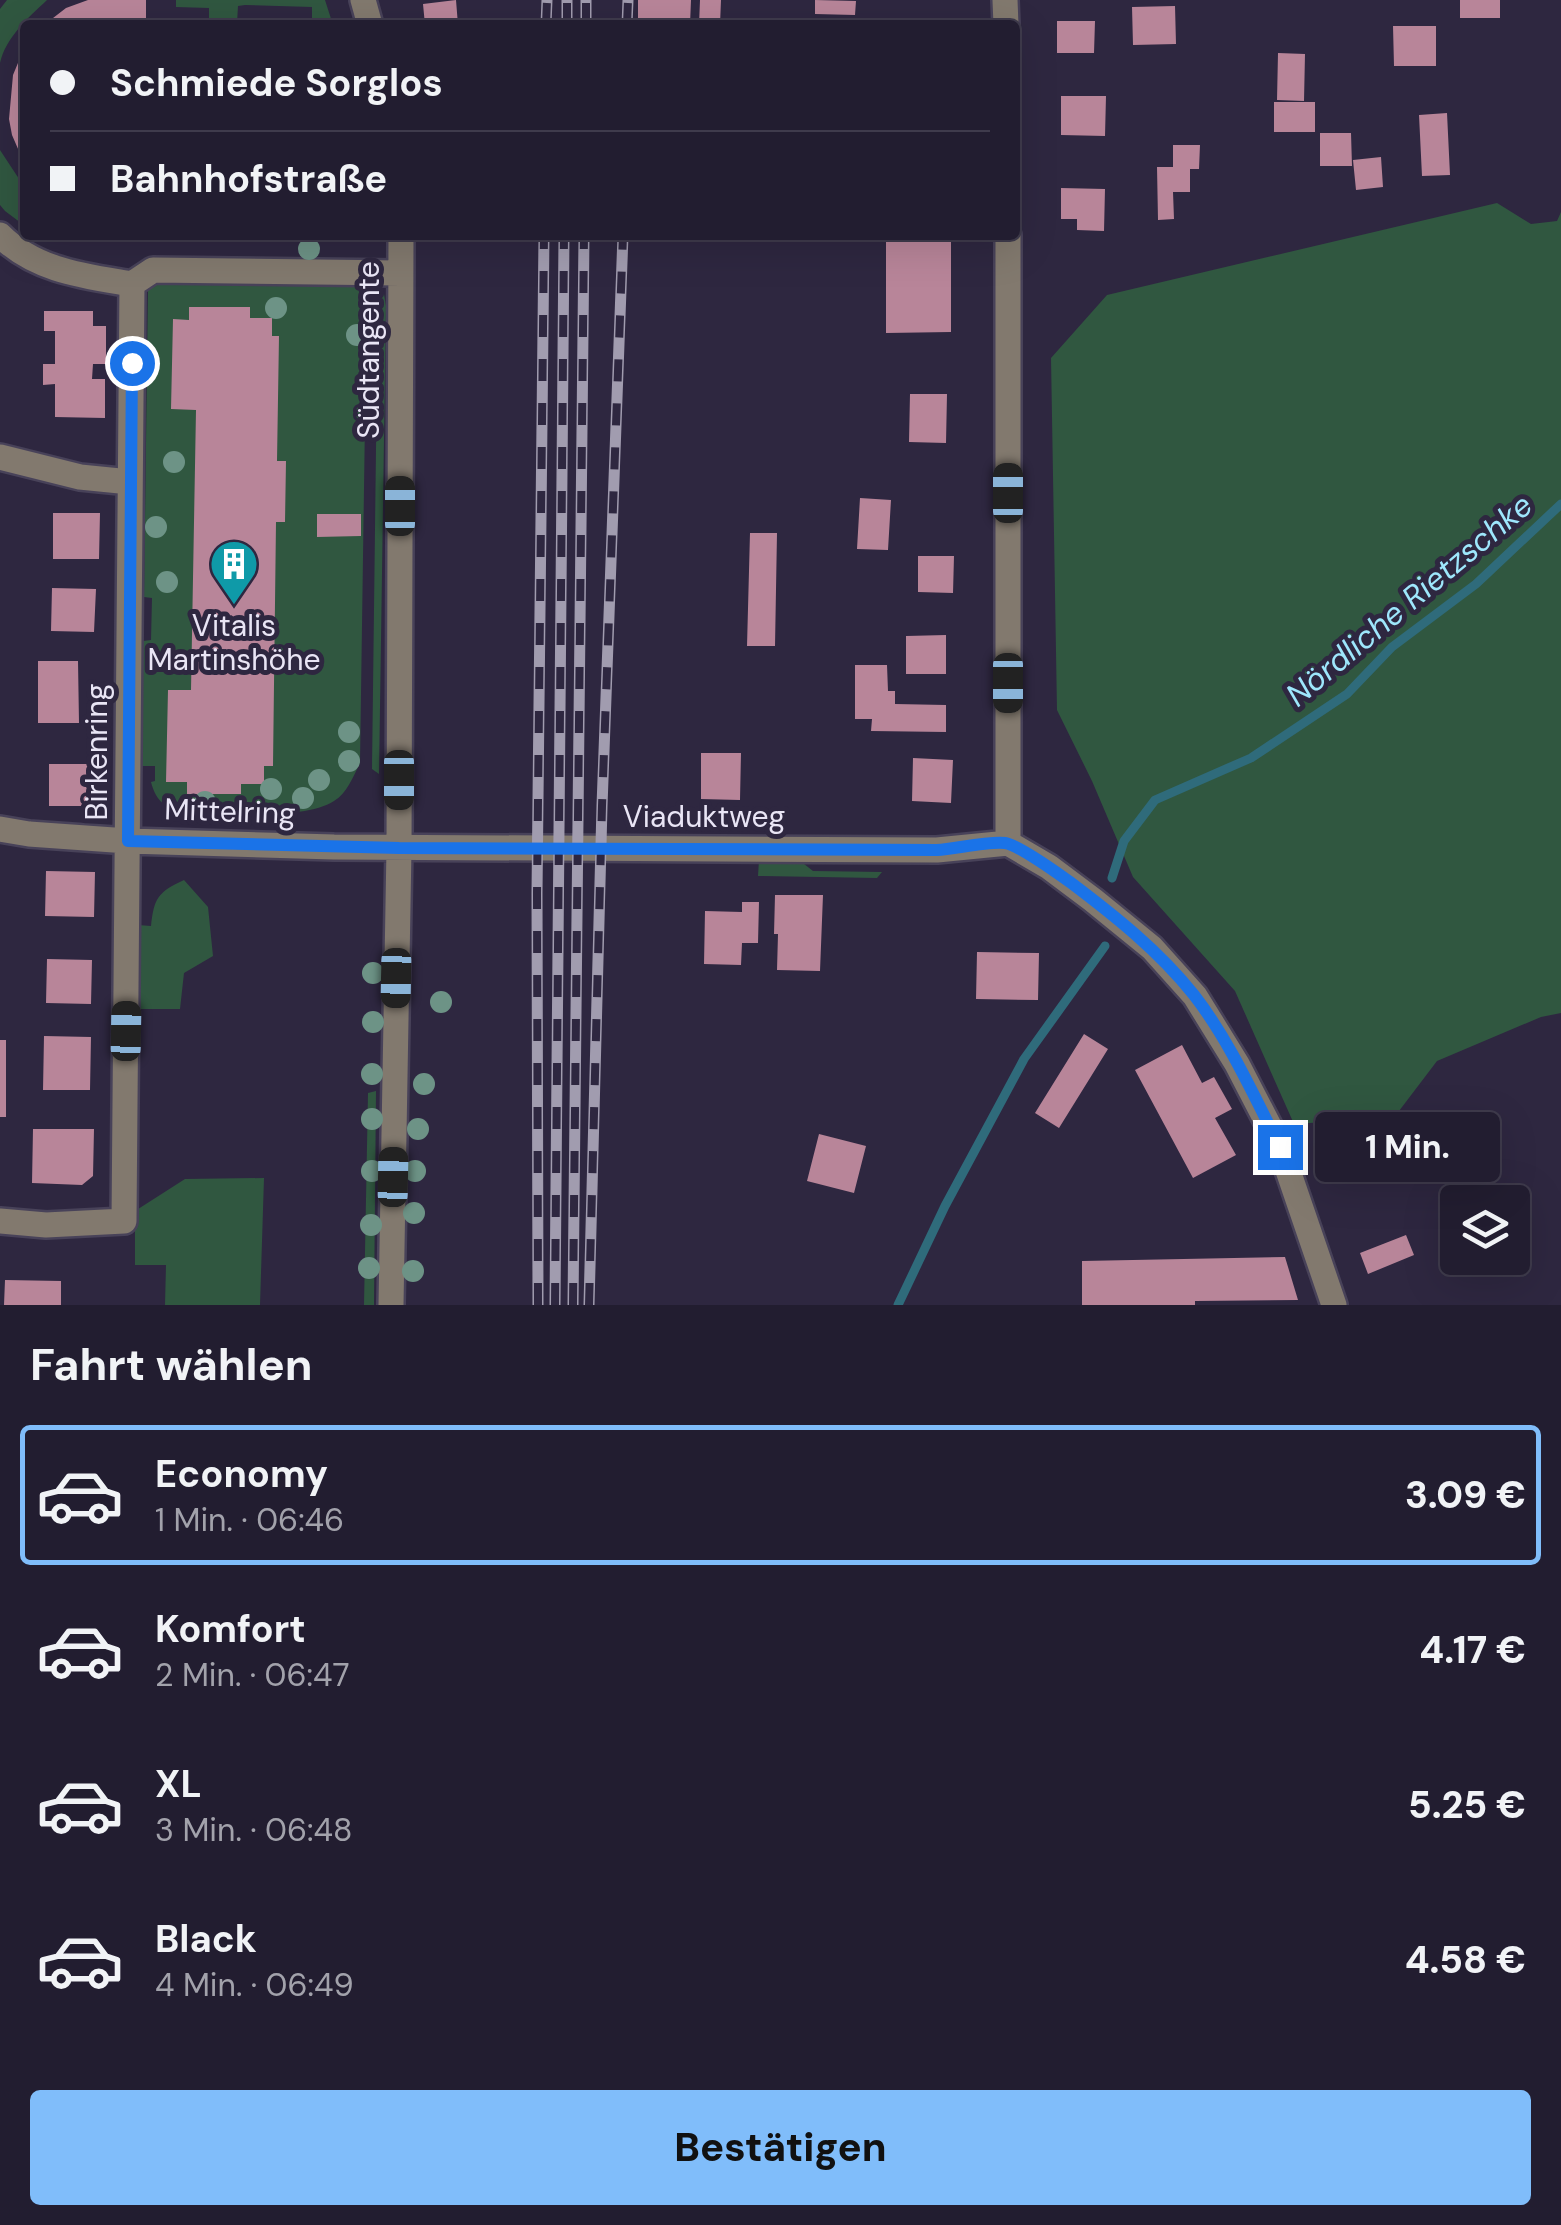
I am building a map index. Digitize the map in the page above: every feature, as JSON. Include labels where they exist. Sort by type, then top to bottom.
[{"type":"street","points":[[0,235],[48,268],[132,284],[153,270],[400,273]]},
{"type":"street","name":"Südtangente","points":[[391,1305],[399,848],[400,240]]},
{"type":"street","points":[[1008,240],[1008,843],[1094,900],[1152,948],[1194,996],[1238,1064],[1280,1147],[1334,1305]]},
{"type":"street","name":"Birkenring","points":[[0,1220],[46,1225],[124,1221],[132,284]]},
{"type":"street","points":[[0,457],[80,477],[130,482]]},
{"type":"street","name":"Mittelring","points":[[0,828],[29,834],[128,841],[399,848]]},
{"type":"street","name":"Viaduktweg","points":[[399,848],[937,850],[1008,843]]},
{"type":"green space","points":[[7,0],[47,0],[26,20],[20,20],[0,63],[0,9]]},
{"type":"green space","points":[[176,0],[325,0],[331,20],[312,20],[312,7],[245,5],[238,6],[237,20],[209,20],[209,8],[176,7]]},
{"type":"green space","points":[[0,150],[20,180],[20,222],[0,205]]},
{"type":"green space","points":[[1497,203],[1531,224],[1557,221],[1561,212],[1561,1013],[1541,1017],[1437,1061],[1399,1111],[1294,1124],[1235,991],[1133,877],[1057,710],[1051,358],[1107,295]]},
{"type":"green space","points":[[159,281],[367,284],[360,763],[343,794],[320,807],[262,814],[185,813],[159,799],[151,782],[155,781],[155,766],[142,766],[143,641],[151,640],[152,598],[144,597],[148,288]]},
{"type":"green space","points":[[378,289],[384,294],[386,306],[379,774],[372,769]]},
{"type":"green space","points":[[759,860],[799,860],[813,871],[882,872],[877,878],[758,876]]},
{"type":"green space","points":[[184,880],[208,907],[213,956],[184,973],[180,1009],[137,1009],[138,925],[151,926],[159,897]]},
{"type":"green space","points":[[376,1091],[374,1305],[364,1305],[368,1093]]},
{"type":"green space","points":[[264,1178],[260,1305],[165,1305],[166,1265],[135,1265],[135,1211],[185,1179]]},
{"type":"building","points":[[88,0],[146,0],[146,20],[50,20],[66,8]]},
{"type":"building","points":[[456,0],[458,20],[425,20],[423,4]]},
{"type":"building","points":[[638,0],[691,0],[690,20],[638,20]]},
{"type":"building","points":[[700,0],[721,0],[720,20],[699,20]]},
{"type":"building","points":[[815,0],[856,1],[855,15],[815,14]]},
{"type":"building","points":[[1460,0],[1500,0],[1500,18],[1460,18]]},
{"type":"building","points":[[1175,6],[1176,44],[1133,45],[1132,7]]},
{"type":"building","points":[[1057,21],[1095,21],[1094,53],[1057,53]]},
{"type":"building","points":[[1393,26],[1436,26],[1436,66],[1394,66]]},
{"type":"building","points":[[1278,53],[1305,54],[1304,101],[1277,100]]},
{"type":"building","points":[[20,58],[20,153],[9,119],[13,75]]},
{"type":"building","points":[[1061,96],[1106,96],[1105,136],[1061,135]]},
{"type":"building","points":[[1274,102],[1315,102],[1315,132],[1274,132]]},
{"type":"building","points":[[1447,113],[1450,175],[1422,176],[1419,115]]},
{"type":"building","points":[[1320,133],[1351,133],[1352,166],[1320,166]]},
{"type":"building","points":[[1173,145],[1200,145],[1199,169],[1190,169],[1190,192],[1173,192],[1174,219],[1158,220],[1157,167],[1173,167]]},
{"type":"building","points":[[1381,157],[1383,187],[1356,190],[1353,160]]},
{"type":"building","points":[[1061,188],[1105,189],[1104,231],[1077,230],[1077,219],[1061,219]]},
{"type":"building","points":[[886,240],[951,240],[951,332],[886,333]]},
{"type":"building","name":"Vitalis Martinshöhe","points":[[189,307],[250,307],[250,318],[272,318],[272,336],[279,336],[277,461],[286,461],[285,522],[276,522],[273,766],[264,766],[264,784],[241,784],[241,794],[187,794],[187,782],[166,782],[168,690],[191,690],[196,410],[171,409],[173,319],[189,320]]},
{"type":"building","points":[[44,311],[93,311],[93,326],[106,326],[106,364],[93,364],[92,379],[105,379],[105,418],[55,417],[55,384],[43,385],[43,364],[55,364],[55,331],[44,331]]},
{"type":"building","points":[[910,394],[947,394],[946,443],[909,442]]},
{"type":"building","points":[[860,498],[891,500],[888,550],[857,549]]},
{"type":"building","points":[[53,513],[100,513],[99,559],[53,559]]},
{"type":"building","points":[[317,514],[361,514],[361,536],[317,537]]},
{"type":"building","points":[[750,533],[777,533],[775,646],[747,646]]},
{"type":"building","points":[[918,556],[954,556],[953,593],[918,592]]},
{"type":"building","points":[[52,588],[96,589],[94,632],[51,631]]},
{"type":"building","points":[[946,635],[946,674],[906,674],[906,636]]},
{"type":"building","points":[[38,661],[78,661],[79,723],[38,723]]},
{"type":"building","points":[[855,665],[887,665],[888,691],[895,691],[895,704],[946,705],[946,732],[871,731],[872,719],[855,719]]},
{"type":"building","points":[[701,753],[741,753],[740,800],[701,799]]},
{"type":"building","points":[[913,758],[953,760],[951,803],[912,801]]},
{"type":"building","points":[[49,764],[94,764],[94,806],[49,806]]},
{"type":"building","points":[[46,871],[95,872],[94,917],[45,916]]},
{"type":"building","points":[[775,895],[823,895],[820,971],[777,970]]},
{"type":"building","points":[[742,902],[759,902],[758,943],[742,943],[741,965],[704,964],[705,911],[742,912]]},
{"type":"building","points":[[977,952],[1039,953],[1038,1000],[976,999]]},
{"type":"building","points":[[47,959],[92,960],[91,1004],[46,1003]]},
{"type":"building","points":[[1084,1034],[1108,1049],[1059,1128],[1035,1113]]},
{"type":"building","points":[[44,1036],[91,1037],[90,1090],[43,1090]]},
{"type":"building","points":[[0,1040],[6,1040],[6,1117],[0,1117]]},
{"type":"building","points":[[1182,1045],[1202,1083],[1214,1077],[1232,1109],[1215,1118],[1236,1155],[1193,1178],[1135,1070]]},
{"type":"building","points":[[33,1129],[94,1129],[93,1176],[82,1185],[32,1183]]},
{"type":"building","points":[[819,1134],[866,1146],[854,1193],[807,1181]]},
{"type":"building","points":[[1406,1235],[1414,1255],[1368,1274],[1360,1253]]},
{"type":"building","points":[[1285,1257],[1298,1300],[1082,1305],[1082,1261]]},
{"type":"building","points":[[5,1280],[61,1281],[61,1305],[4,1305]]},
{"type":"waterway","name":"Nördliche Rietzschke","points":[[1112,878],[1124,841],[1155,800],[1251,758],[1347,694],[1392,647],[1476,584],[1561,504]]},
{"type":"waterway","name":"Nördliche Rietzschke","points":[[898,1305],[945,1206],[1024,1059],[1105,946]]},
{"type":"railway","points":[[546,20],[547,0]]},
{"type":"railway","points":[[567,0],[567,20]]},
{"type":"railway","points":[[586,0],[586,20]]},
{"type":"railway","points":[[627,20],[628,0]]},
{"type":"railway","points":[[538,1305],[537,893],[544,240]]},
{"type":"railway","points":[[555,1305],[564,240]]},
{"type":"railway","points":[[573,1305],[584,240]]},
{"type":"railway","points":[[589,1305],[623,240]]},
{"type":"place","name":"Vitalis Martinshöhe","points":[[234,606]]},
{"type":"route","points":[[132,363],[128,841],[399,848],[937,850],[1008,843],[1049,867],[1152,948],[1194,996],[1238,1064],[1280,1147]]}]
